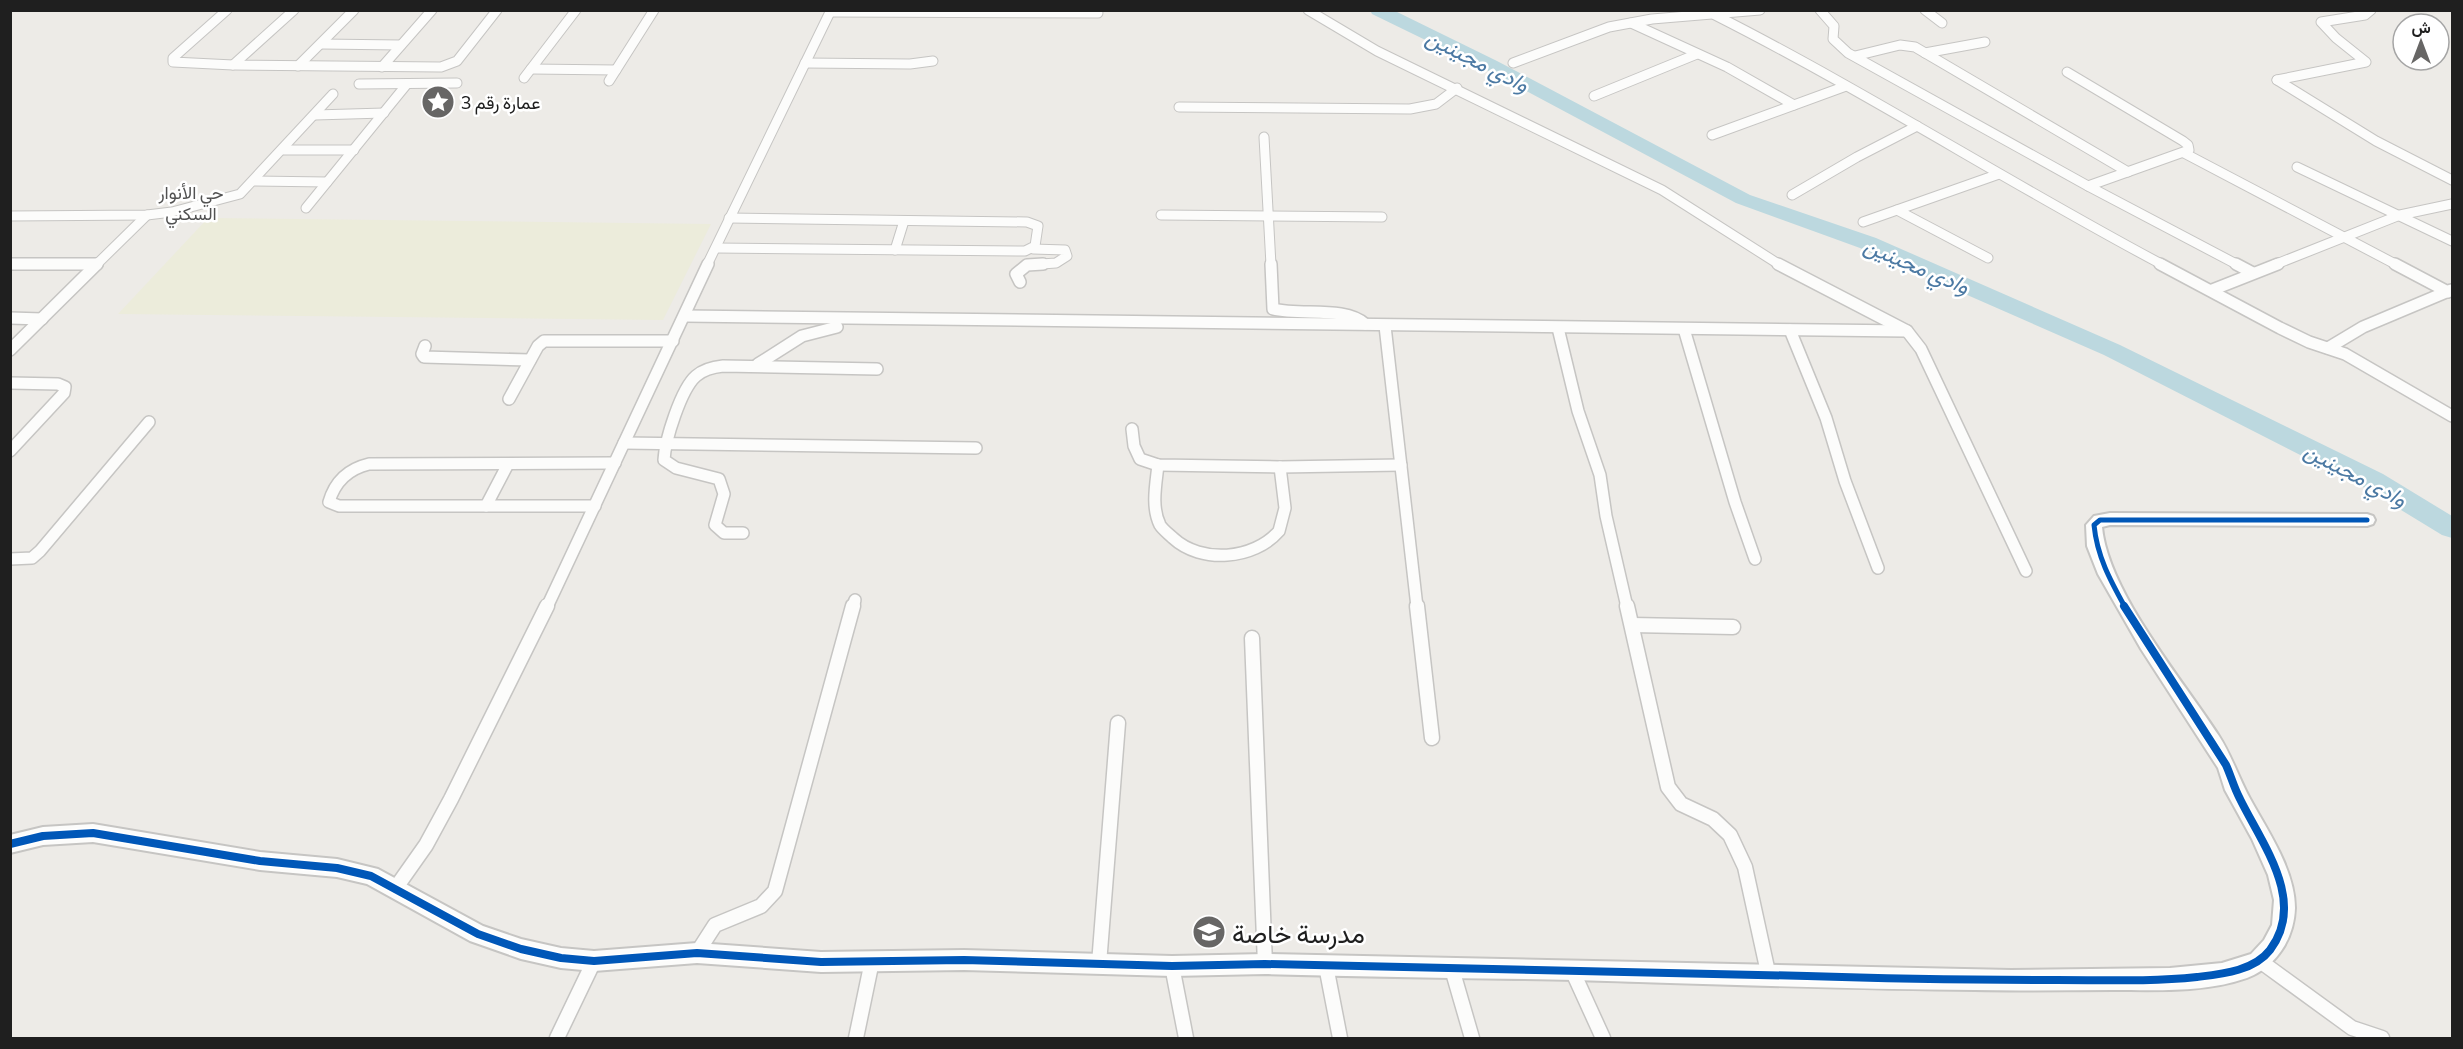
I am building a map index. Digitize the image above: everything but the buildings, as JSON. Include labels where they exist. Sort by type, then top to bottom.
[{"type":"street","points":[[227,10],[173,57],[173,62],[232,65],[441,67],[457,61],[497,10]]},
{"type":"street","points":[[232,65],[294,10]]},
{"type":"street","points":[[298,66],[354,10]]},
{"type":"street","points":[[382,67],[432,10]]},
{"type":"street","points":[[524,78],[576,10]]},
{"type":"street","points":[[609,81],[654,10]]},
{"type":"street","points":[[1308,10],[1362,43],[1662,190],[1783,267],[1907,331],[1921,350],[2026,571]]},
{"type":"street","points":[[1513,63],[1609,27],[1695,13],[1714,15],[1760,10]]},
{"type":"street","points":[[1820,10],[1834,26],[1833,39],[1855,56],[2088,186],[2253,273]]},
{"type":"street","points":[[1926,10],[1941,23]]},
{"type":"street","points":[[2371,10],[2365,15],[2321,22],[2336,38],[2366,62],[2277,80],[2376,141],[2452,180]]},
{"type":"street","points":[[395,889],[426,845],[456,789],[595,506],[729,218],[830,11],[1098,13]]},
{"type":"street","points":[[1714,15],[1780,48],[2085,224],[2280,328],[2309,342],[2345,354],[2452,416]]},
{"type":"street","points":[[1631,23],[1727,67],[1794,105]]},
{"type":"street","points":[[1925,53],[1985,42]]},
{"type":"street","points":[[321,44],[401,45]]},
{"type":"street","points":[[1855,56],[1900,45],[1915,47],[2128,172]]},
{"type":"street","points":[[1594,96],[1698,54]]},
{"type":"street","points":[[805,63],[910,64],[933,61]]},
{"type":"street","points":[[531,69],[616,70]]},
{"type":"street","points":[[2067,72],[2183,141],[2188,145],[2189,150],[2088,186]]},
{"type":"street","points":[[359,84],[457,83]]},
{"type":"street","points":[[306,208],[407,84]]},
{"type":"street","points":[[1712,135],[1846,86]]},
{"type":"street","points":[[1179,107],[1410,109],[1437,104],[1457,88]]},
{"type":"street","points":[[10,216],[147,215],[172,212],[240,194],[284,150],[333,94]]},
{"type":"street","points":[[315,114],[384,113]]},
{"type":"street","points":[[1792,195],[1857,157],[1917,126]]},
{"type":"street","points":[[1264,137],[1273,309],[1289,313],[1354,315],[1359,321],[1365,322],[1365,326]]},
{"type":"street","points":[[284,150],[354,150]]},
{"type":"street","points":[[2184,153],[2450,291]]},
{"type":"street","points":[[2297,166],[2452,241]]},
{"type":"street","points":[[1863,222],[1999,174]]},
{"type":"street","points":[[255,181],[327,182]]},
{"type":"street","points":[[2212,290],[2400,215],[2452,204]]},
{"type":"street","points":[[1897,210],[1988,258]]},
{"type":"street","points":[[10,350],[147,215]]},
{"type":"street","points":[[1161,215],[1382,217]]},
{"type":"street","points":[[729,218],[1032,223],[1038,226],[1033,249]]},
{"type":"street","points":[[895,250],[904,220]]},
{"type":"street","points":[[716,248],[1065,250],[1067,256],[1059,262],[1033,264],[1021,268],[1016,274],[1020,282]]},
{"type":"street","points":[[10,264],[97,264]]},
{"type":"street","points":[[2328,348],[2363,327],[2450,291]]},
{"type":"street","points":[[685,316],[1907,331]]},
{"type":"street","points":[[10,318],[42,319]]},
{"type":"street","points":[[1385,326],[1432,738]]},
{"type":"street","points":[[751,366],[772,357],[812,331],[837,327]]},
{"type":"street","points":[[1558,328],[1578,411],[1600,475],[1606,516],[1668,787],[1681,804],[1713,819],[1730,835],[1744,867],[1769,976]]},
{"type":"street","points":[[1684,329],[1735,502],[1755,559]]},
{"type":"street","points":[[1790,330],[1826,418],[1845,482],[1878,568]]},
{"type":"street","points":[[509,399],[538,346],[544,341],[673,341]]},
{"type":"street","points":[[425,346],[422,354],[424,357],[530,360]]},
{"type":"street","points":[[742,534],[724,534],[715,525],[724,494],[719,479],[669,466],[662,454],[689,384],[696,376],[710,368],[751,366],[877,369]]},
{"type":"street","points":[[10,383],[58,384],[65,387],[64,393],[10,451]]},
{"type":"street","points":[[10,559],[32,558],[40,551],[149,422]]},
{"type":"street","points":[[1132,429],[1134,446],[1140,459],[1158,465],[1280,467],[1401,465]]},
{"type":"street","points":[[624,443],[976,448]]},
{"type":"street","points":[[595,506],[339,506],[329,502],[331,494],[347,471],[357,466],[615,463]]},
{"type":"street","points":[[486,506],[508,464]]},
{"type":"street","points":[[1158,465],[1155,501],[1160,526],[1177,544],[1196,554],[1218,557],[1244,552],[1266,542],[1279,531],[1284,516],[1280,467]]},
{"type":"street","points":[[10,844],[43,836],[93,833],[260,861],[337,868],[371,876],[478,934],[531,952],[594,961],[698,953],[821,962],[964,960],[1172,966],[1265,964],[1769,976],[2116,979],[2215,975],[2239,971],[2260,960],[2272,947],[2286,915],[2286,902],[2260,834],[2237,794],[2225,764],[2159,662],[2112,583],[2094,544],[2094,525],[2100,520],[2134,519],[2367,520]]},
{"type":"street","points":[[698,953],[715,924],[761,906],[775,891],[855,600]]},
{"type":"street","points":[[1632,625],[1733,627]]},
{"type":"street","points":[[1252,638],[1265,964]]},
{"type":"street","points":[[1099,964],[1118,723]]},
{"type":"street","points":[[2260,960],[2352,1028],[2382,1038]]},
{"type":"street","points":[[557,1038],[594,961]]},
{"type":"street","points":[[856,1038],[873,961]]},
{"type":"street","points":[[1172,966],[1186,1038]]},
{"type":"street","points":[[1326,966],[1340,1038]]},
{"type":"street","points":[[1452,969],[1472,1038]]},
{"type":"street","points":[[1572,970],[1603,1038]]},
{"type":"green space","points":[[208,218],[711,224],[663,320],[118,314]]},
{"type":"waterway","name":"وادي مجينين","points":[[1378,10],[1491,65],[1743,199],[1868,243],[2112,350],[2374,481],[2452,528]]},
{"type":"cycle path","points":[[10,844],[43,836],[93,833],[260,861],[337,868],[371,876],[478,934],[521,949],[561,958],[594,961],[697,953],[821,962],[964,960],[1172,966],[1265,964],[2011,980],[2143,980],[2222,974],[2259,961],[2272,947],[2282,925],[2284,912],[2282,887],[2268,851],[2235,790],[2226,765],[2147,644],[2107,574],[2096,546],[2094,525],[2100,520],[2110,519],[2367,520]]},
{"type":"place","name":"عمارة رقم 3","points":[[438,102]]},
{"type":"place","name":"مدرسة خاصة","points":[[1209,932]]},
{"type":"district","name":"حي الأنوار السكني","points":[[191,202]]}]
